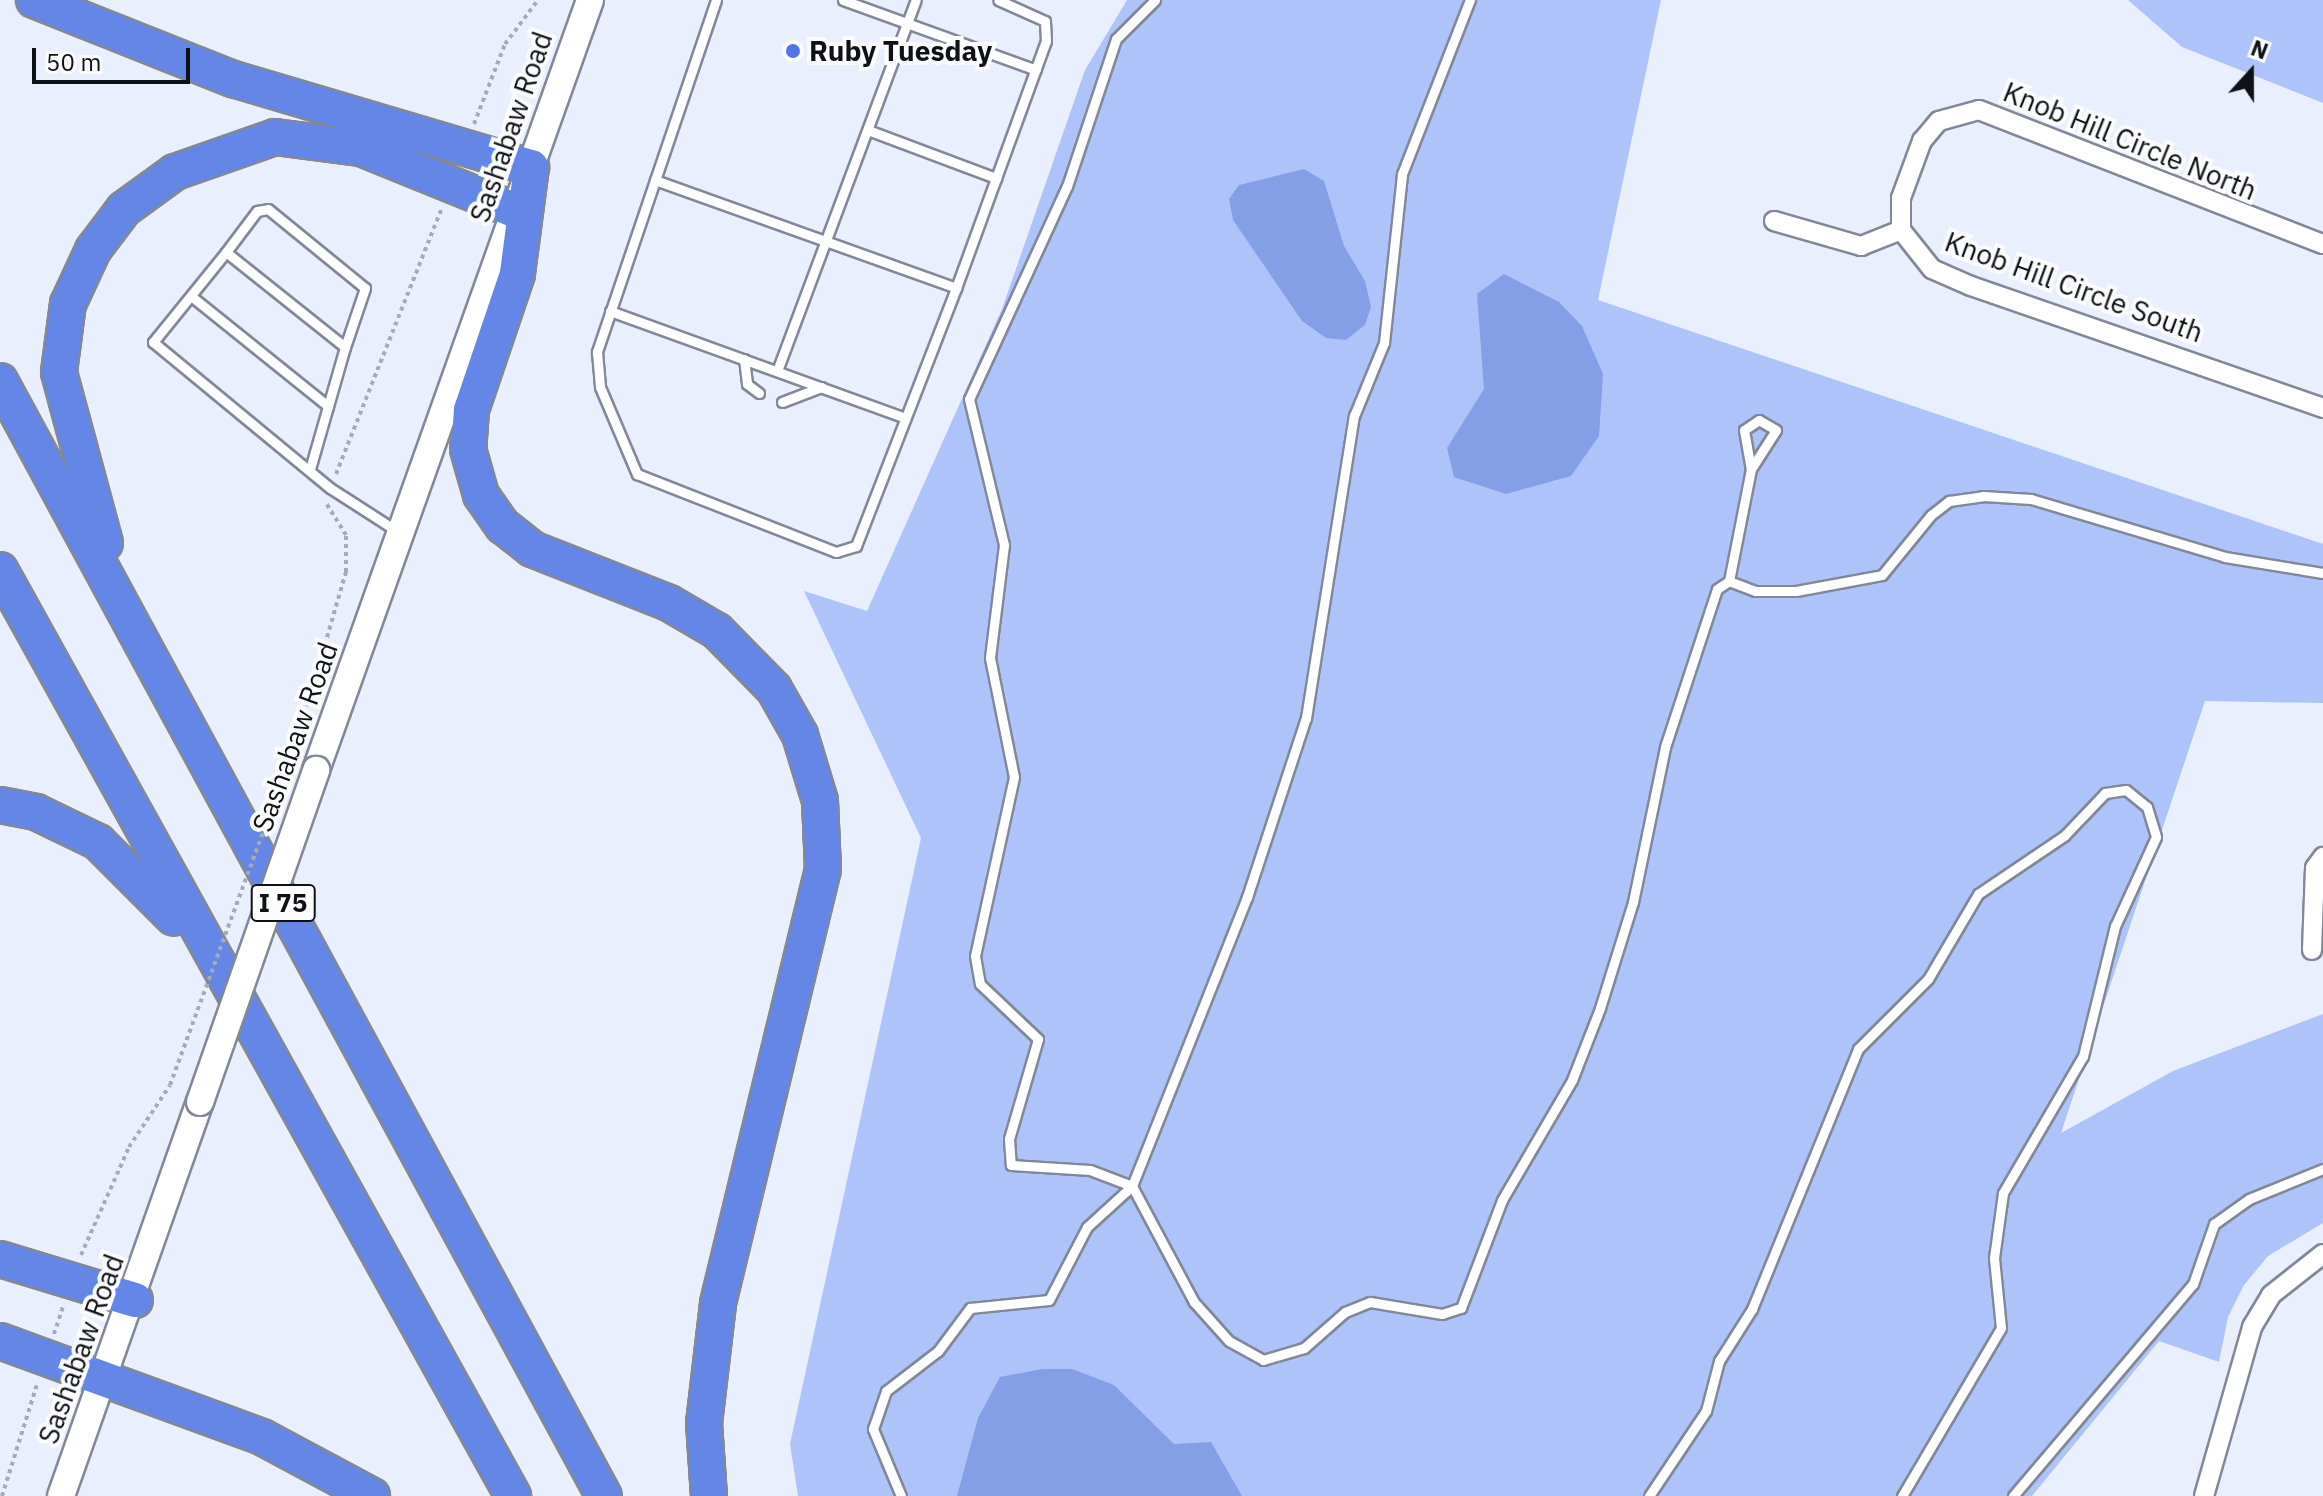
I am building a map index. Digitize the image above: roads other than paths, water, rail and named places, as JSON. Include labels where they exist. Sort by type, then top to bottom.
[{"type":"highway","points":[[34,0],[233,79],[531,167],[517,274],[471,410],[468,449],[481,495],[503,526],[532,549],[682,608],[738,649],[800,735],[822,816],[817,912],[714,1326],[704,1423],[709,1496]]},
{"type":"highway","points":[[141,641],[93,504],[59,372],[68,304],[93,250],[124,209],[175,172],[275,137],[361,148],[516,211]]},
{"type":"highway","name":"I 75","points":[[0,381],[604,1496]]},
{"type":"highway","points":[[0,570],[209,957],[353,1198],[513,1496]]},
{"type":"highway","points":[[0,805],[36,812],[98,842],[209,957]]},
{"type":"highway","points":[[0,1259],[135,1300]]},
{"type":"highway","points":[[0,1341],[262,1437],[372,1496]]},
{"type":"main road","name":"Sashabaw Road","points":[[61,1496],[135,1300],[200,1102],[316,770],[590,0]]},
{"type":"street","name":"Knob Hill Circle North","points":[[1901,230],[1901,198],[1922,141],[1939,121],[1979,110],[2323,244]]},
{"type":"street","points":[[1774,221],[1861,246],[1901,230]]},
{"type":"street","name":"Knob Hill Circle South","points":[[1901,230],[1932,269],[1971,286],[2323,408]]},
{"type":"street","points":[[2312,950],[2315,868],[2323,857]]},
{"type":"street","points":[[2204,1496],[2252,1327],[2271,1295],[2323,1254]]},
{"type":"lane","points":[[716,0],[597,352],[600,387],[637,474],[719,509],[836,552],[856,546],[1036,70],[1045,21],[998,0]]},
{"type":"lane","points":[[843,0],[1036,70]]},
{"type":"lane","points":[[777,371],[916,0]]},
{"type":"lane","points":[[1155,0],[1116,39],[1067,186],[969,399],[1004,545],[990,658],[1014,777],[975,956],[980,984],[1038,1039],[1009,1139],[1011,1165],[1090,1170],[1132,1186],[1194,1302],[1229,1341],[1263,1360],[1304,1348],[1345,1312],[1370,1302],[1442,1314],[1461,1308],[1502,1200],[1572,1080],[1600,1008],[1633,902],[1665,747],[1717,589],[1729,581],[1751,469],[1744,430],[1759,420],[1776,430],[1751,469]]},
{"type":"lane","points":[[901,1496],[873,1429],[886,1391],[938,1351],[970,1308],[1049,1300],[1087,1227],[1132,1186],[1247,897],[1306,718],[1354,416],[1384,343],[1402,174],[1470,0]]},
{"type":"lane","points":[[868,130],[996,178]]},
{"type":"lane","points":[[655,180],[956,288]]},
{"type":"lane","points":[[310,469],[365,288],[268,209],[257,211],[153,342],[330,488],[402,533]]},
{"type":"lane","points":[[226,252],[345,347]]},
{"type":"lane","points":[[191,296],[328,406]]},
{"type":"lane","points":[[610,311],[905,418]]},
{"type":"lane","points":[[744,359],[747,384],[759,393]]},
{"type":"lane","points":[[782,402],[821,387]]},
{"type":"lane","points":[[1729,581],[1755,591],[1796,591],[1882,575],[1931,515],[1949,501],[1983,496],[2031,499],[2225,557],[2323,573]]},
{"type":"lane","points":[[1649,1496],[1706,1411],[1719,1361],[1752,1309],[1858,1049],[1928,979],[1978,894],[2064,836],[2105,793],[2126,790],[2147,807],[2156,837],[2115,926],[2083,1056],[2003,1193],[1994,1258],[2001,1328],[1902,1496]]},
{"type":"lane","points":[[2013,1496],[2193,1284],[2214,1224],[2249,1199],[2323,1169]]},
{"type":"place","name":"Ruby Tuesday","points":[[793,51]]}]
